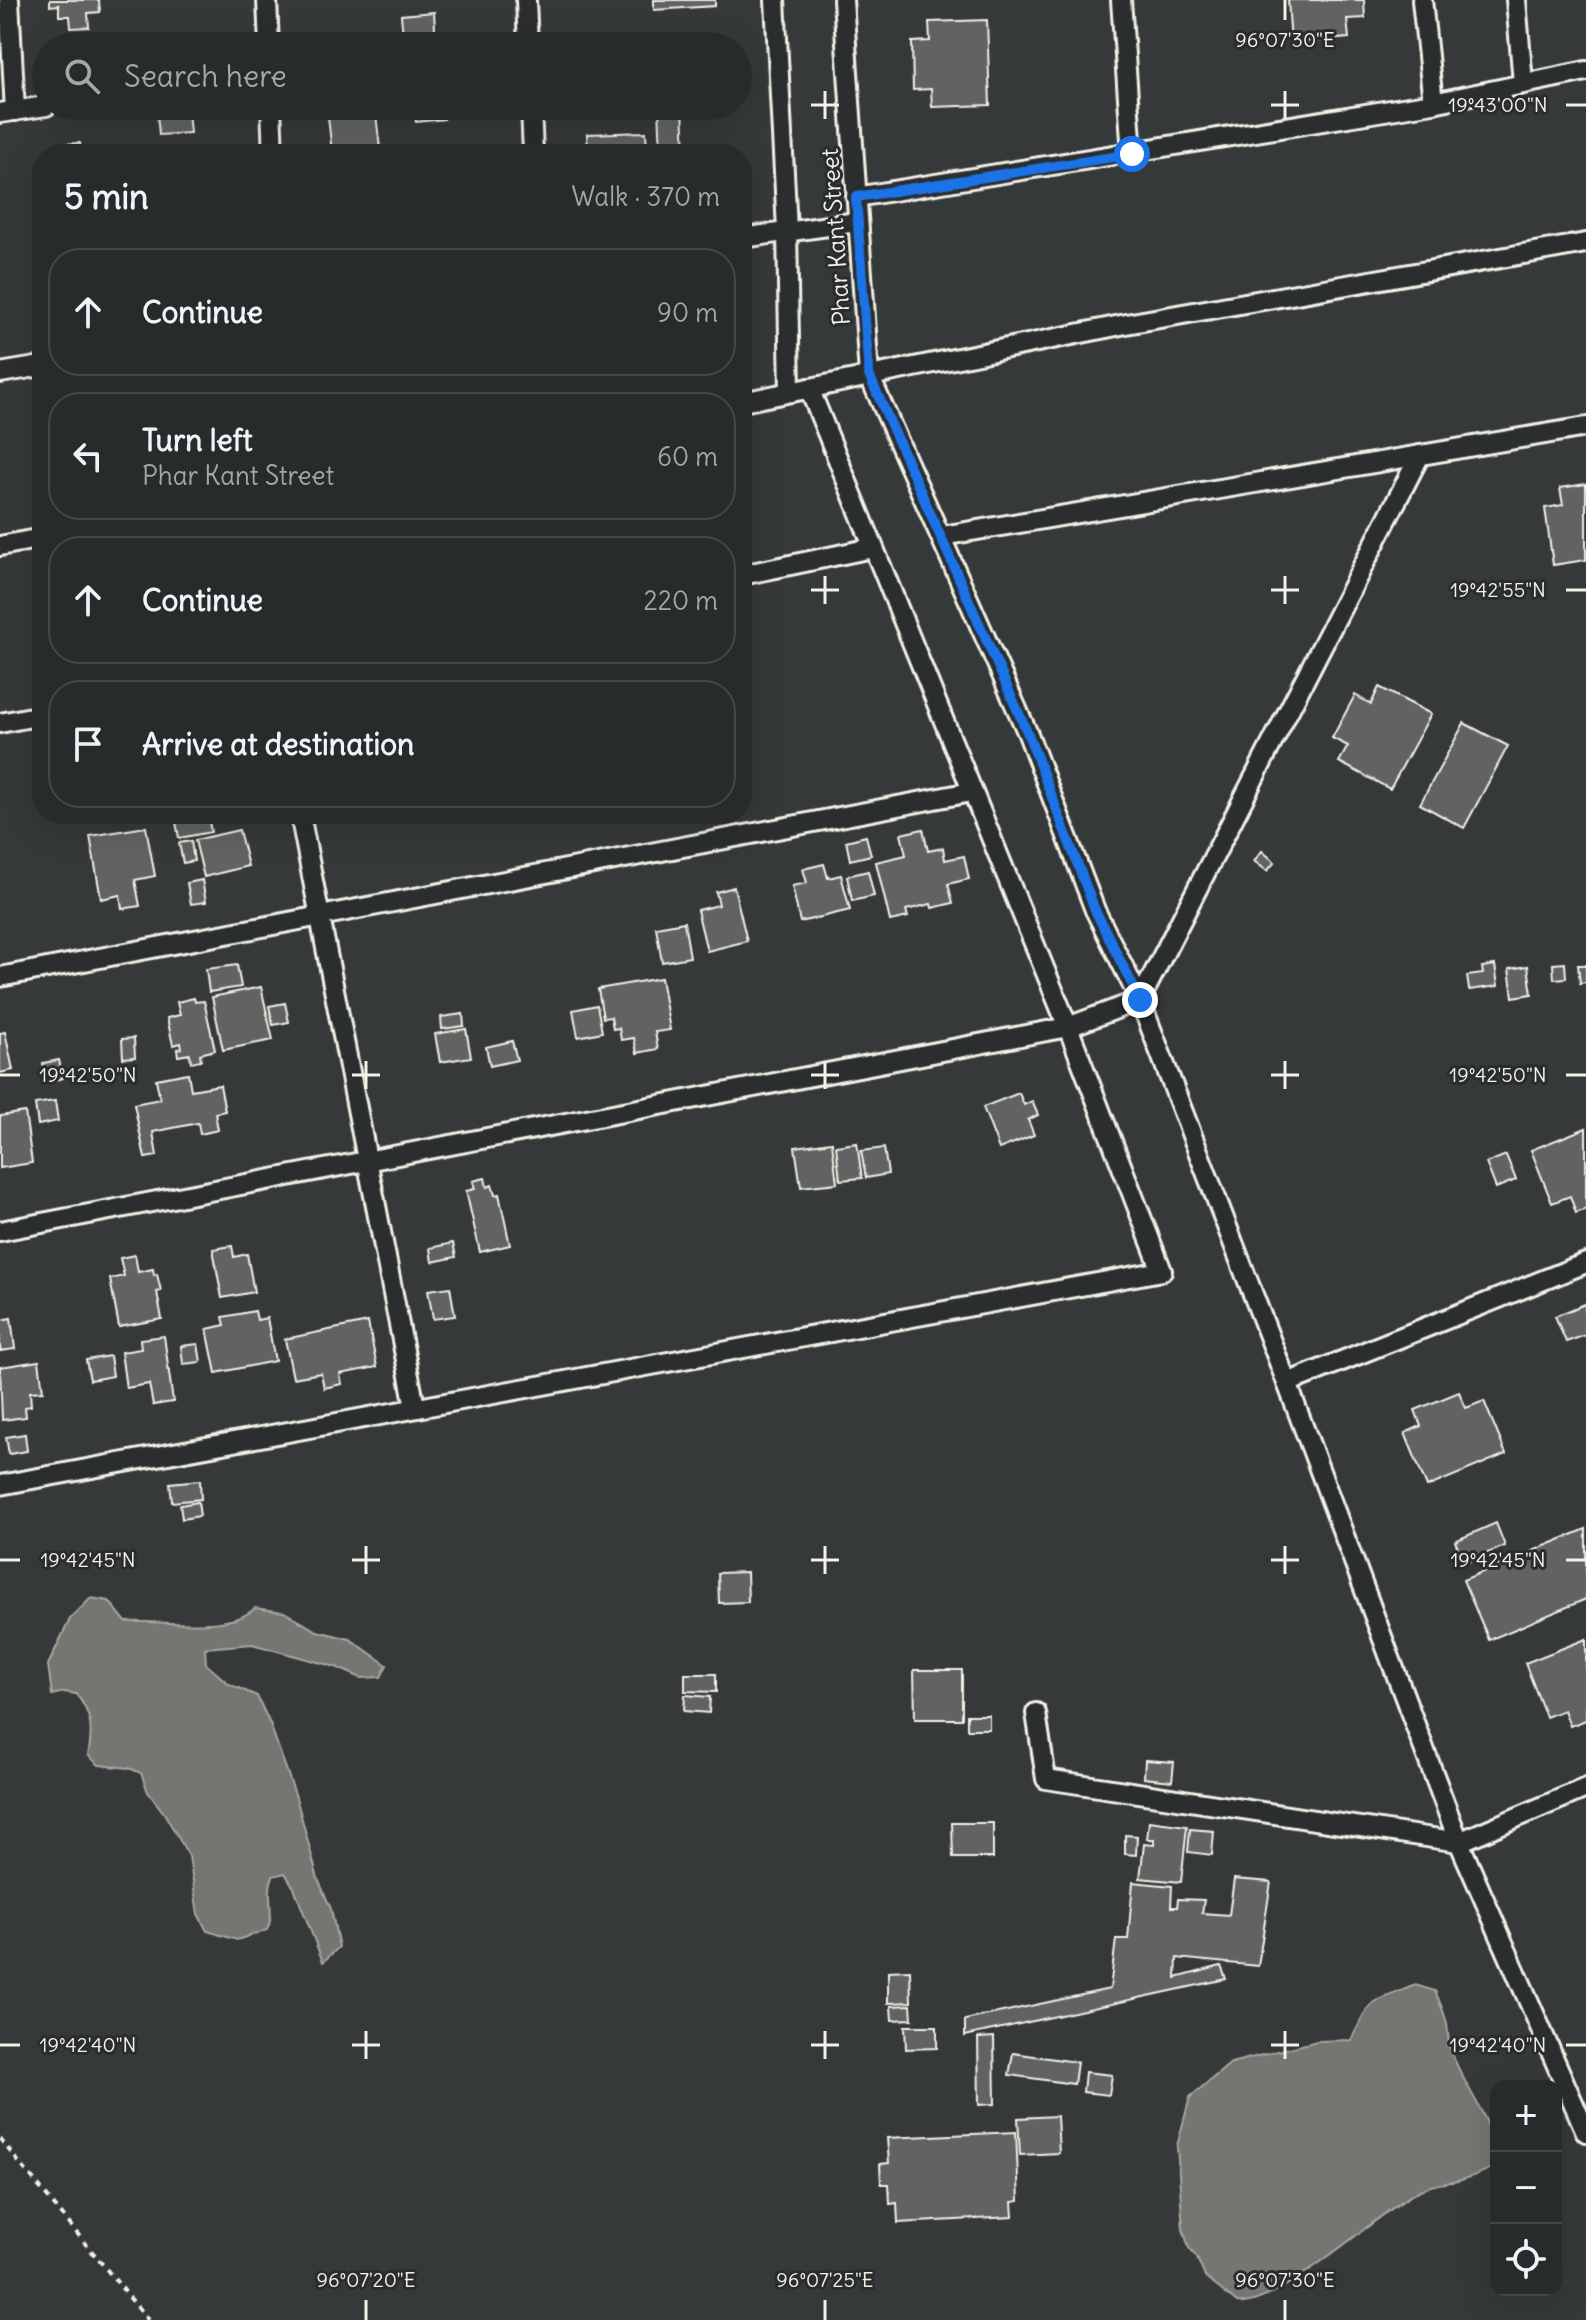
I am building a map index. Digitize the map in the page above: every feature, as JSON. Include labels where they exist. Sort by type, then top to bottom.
[{"type":"street","points":[[9,0],[8,112],[32,108]]},
{"type":"street","points":[[267,0],[268,32]]},
{"type":"street","points":[[526,0],[527,32]]},
{"type":"street","points":[[0,1485],[1162,1271],[1068,1027],[872,548],[800,390],[787,230],[775,0]]},
{"type":"street","name":"Phar Kant Street","points":[[843,0],[869,375],[1028,734],[1095,910],[1140,1000],[1459,1842],[1586,2132]]},
{"type":"street","points":[[1121,0],[1132,154]]},
{"type":"street","points":[[1422,0],[1433,103]]},
{"type":"street","points":[[1516,0],[1523,83]]},
{"type":"street","points":[[856,197],[1433,103],[1586,71]]},
{"type":"street","points":[[272,120],[273,144]]},
{"type":"street","points":[[532,120],[533,144]]},
{"type":"street","points":[[752,236],[857,222]]},
{"type":"street","points":[[752,400],[1126,324],[1586,243]]},
{"type":"street","points":[[0,373],[32,368]]},
{"type":"street","points":[[942,536],[1586,427]]},
{"type":"street","points":[[0,1231],[1068,1027],[1140,1000],[1420,455]]},
{"type":"street","points":[[0,546],[32,540]]},
{"type":"street","points":[[752,573],[872,548]]},
{"type":"street","points":[[0,723],[32,717]]},
{"type":"street","points":[[0,977],[971,792]]},
{"type":"street","points":[[302,824],[415,1407]]},
{"type":"street","points":[[1287,1383],[1586,1263]]},
{"type":"street","points":[[1036,1713],[1046,1779],[1459,1842],[1586,1788]]},
{"type":"path","points":[[0,2139],[148,2320]]},
{"type":"shaded area","points":[[91,1598],[109,1601],[126,1622],[212,1623],[244,1616],[255,1608],[284,1612],[317,1631],[350,1639],[387,1665],[381,1677],[361,1678],[336,1667],[252,1644],[205,1648],[206,1664],[229,1684],[257,1696],[270,1724],[296,1797],[318,1879],[331,1909],[339,1947],[323,1962],[285,1873],[273,1876],[271,1916],[267,1930],[237,1940],[207,1931],[198,1914],[189,1856],[148,1792],[141,1773],[129,1768],[99,1765],[88,1755],[91,1730],[85,1708],[76,1694],[64,1692],[52,1695],[48,1665],[70,1619]]},
{"type":"shaded area","points":[[1415,1985],[1435,1991],[1446,2020],[1451,2051],[1490,2131],[1490,2169],[1465,2179],[1420,2190],[1277,2291],[1237,2303],[1205,2277],[1189,2248],[1183,2229],[1177,2146],[1190,2097],[1231,2063],[1317,2041],[1351,2040],[1374,2002]]},
{"type":"building","points":[[50,0],[99,0],[100,12],[88,13],[89,27],[71,28],[70,16],[59,16],[59,5],[50,6]]},
{"type":"building","points":[[654,0],[715,0],[715,6],[654,10]]},
{"type":"building","points":[[1288,0],[1364,0],[1365,18],[1347,19],[1349,38],[1291,43]]},
{"type":"building","points":[[434,12],[435,32],[403,32],[401,15]]},
{"type":"building","points":[[987,20],[990,105],[932,107],[931,89],[913,90],[912,42],[930,41],[929,22]]},
{"type":"building","points":[[158,120],[189,120],[190,133],[159,135]]},
{"type":"building","points":[[328,120],[377,120],[380,144],[331,144]]},
{"type":"building","points":[[660,120],[684,120],[685,144],[661,144]]},
{"type":"building","points":[[646,132],[647,144],[588,144],[587,134]]},
{"type":"building","points":[[1586,484],[1586,560],[1553,565],[1545,508],[1563,505],[1560,488]]},
{"type":"building","points":[[1379,687],[1431,714],[1390,789],[1339,762],[1348,746],[1332,738],[1355,695],[1371,704]]},
{"type":"building","points":[[1464,723],[1508,746],[1464,828],[1420,804]]},
{"type":"building","points":[[176,824],[210,824],[211,832],[179,838]]},
{"type":"building","points":[[146,827],[155,876],[135,880],[140,906],[122,909],[120,895],[101,899],[90,836]]},
{"type":"building","points":[[923,829],[928,851],[943,848],[945,860],[964,856],[969,879],[948,884],[953,903],[906,910],[908,917],[890,921],[876,862],[906,855],[901,834]]},
{"type":"building","points":[[239,830],[248,866],[204,877],[195,840]]},
{"type":"building","points":[[866,836],[871,855],[850,860],[846,841]]},
{"type":"building","points":[[191,841],[194,861],[183,863],[179,843]]},
{"type":"building","points":[[1262,851],[1275,862],[1267,871],[1254,861]]},
{"type":"building","points":[[824,864],[828,878],[841,875],[850,910],[800,922],[792,886],[807,883],[803,869]]},
{"type":"building","points":[[868,871],[874,896],[852,901],[847,876]]},
{"type":"building","points":[[202,880],[206,902],[191,904],[187,883]]},
{"type":"building","points":[[734,887],[747,941],[707,951],[697,910],[719,905],[716,892]]},
{"type":"building","points":[[684,922],[690,957],[662,962],[656,927]]},
{"type":"building","points":[[1565,963],[1566,978],[1554,979],[1553,964]]},
{"type":"building","points":[[237,965],[241,987],[209,992],[206,969]]},
{"type":"building","points":[[1495,965],[1498,986],[1469,990],[1467,976],[1483,974],[1482,967]]},
{"type":"building","points":[[1578,965],[1586,965],[1586,982],[1580,983]]},
{"type":"building","points":[[1528,966],[1532,994],[1513,997],[1509,969]]},
{"type":"building","points":[[661,978],[670,1030],[655,1032],[658,1049],[637,1053],[634,1038],[621,1040],[619,1028],[613,1029],[611,1017],[603,1018],[598,989]]},
{"type":"building","points":[[261,987],[273,1040],[223,1050],[212,997]]},
{"type":"building","points":[[194,998],[195,1002],[204,1001],[215,1050],[200,1054],[201,1060],[191,1062],[190,1054],[178,1056],[177,1049],[182,1048],[181,1043],[173,1045],[167,1018],[180,1015],[177,1002]]},
{"type":"building","points":[[285,1003],[289,1022],[273,1025],[269,1006]]},
{"type":"building","points":[[597,1005],[602,1032],[578,1037],[573,1010]]},
{"type":"building","points":[[463,1014],[464,1026],[442,1029],[441,1017]]},
{"type":"building","points":[[466,1029],[471,1057],[440,1062],[435,1034]]},
{"type":"building","points":[[5,1032],[13,1070],[0,1073],[0,1033]]},
{"type":"building","points":[[134,1038],[135,1057],[123,1058],[122,1039]]},
{"type":"building","points":[[512,1041],[517,1060],[490,1066],[486,1047]]},
{"type":"building","points":[[59,1060],[63,1078],[47,1082],[43,1063]]},
{"type":"building","points":[[188,1073],[191,1090],[220,1085],[225,1111],[215,1113],[218,1130],[200,1134],[198,1123],[153,1132],[157,1156],[145,1158],[134,1104],[160,1099],[156,1079]]},
{"type":"building","points":[[1019,1093],[1024,1105],[1032,1101],[1038,1115],[1028,1120],[1034,1135],[999,1149],[983,1107]]},
{"type":"building","points":[[55,1101],[58,1121],[38,1125],[35,1104]]},
{"type":"building","points":[[25,1112],[32,1163],[0,1168],[0,1116]]},
{"type":"building","points":[[1586,1128],[1586,1209],[1576,1213],[1570,1196],[1552,1203],[1531,1150]]},
{"type":"building","points":[[832,1142],[837,1183],[801,1187],[795,1147]]},
{"type":"building","points":[[857,1143],[862,1178],[840,1180],[836,1146]]},
{"type":"building","points":[[884,1148],[888,1174],[866,1178],[861,1151]]},
{"type":"building","points":[[1506,1155],[1516,1180],[1496,1188],[1486,1163]]},
{"type":"building","points":[[485,1178],[487,1187],[492,1185],[495,1195],[499,1194],[510,1245],[480,1252],[466,1191],[475,1189],[473,1181]]},
{"type":"building","points":[[453,1243],[456,1257],[432,1262],[430,1248]]},
{"type":"building","points":[[232,1246],[234,1257],[247,1254],[254,1292],[222,1298],[213,1249]]},
{"type":"building","points":[[135,1255],[138,1272],[153,1269],[154,1275],[157,1274],[162,1319],[119,1327],[110,1279],[124,1276],[120,1258]]},
{"type":"building","points":[[450,1287],[455,1316],[433,1319],[428,1290]]},
{"type":"building","points":[[1585,1304],[1586,1335],[1566,1342],[1555,1316]]},
{"type":"building","points":[[255,1311],[257,1320],[267,1318],[275,1361],[216,1373],[207,1329],[225,1325],[223,1317]]},
{"type":"building","points":[[11,1318],[15,1349],[0,1351],[0,1320]]},
{"type":"building","points":[[368,1322],[377,1367],[340,1374],[342,1384],[324,1388],[321,1373],[293,1378],[285,1339]]},
{"type":"building","points":[[164,1336],[173,1402],[153,1405],[149,1384],[126,1388],[121,1352],[141,1349],[140,1339]]},
{"type":"building","points":[[198,1344],[201,1362],[183,1364],[181,1346]]},
{"type":"building","points":[[110,1356],[113,1376],[90,1380],[86,1360]]},
{"type":"building","points":[[39,1361],[43,1391],[30,1392],[31,1406],[25,1407],[26,1417],[2,1420],[0,1367]]},
{"type":"building","points":[[1459,1392],[1466,1408],[1484,1401],[1506,1454],[1427,1487],[1405,1433],[1421,1426],[1415,1410]]},
{"type":"building","points":[[25,1434],[27,1451],[9,1454],[6,1437]]},
{"type":"building","points":[[200,1480],[201,1499],[172,1502],[170,1483]]},
{"type":"building","points":[[198,1502],[200,1516],[182,1519],[180,1505]]},
{"type":"building","points":[[1496,1523],[1505,1546],[1464,1563],[1455,1541]]},
{"type":"building","points":[[1586,1529],[1586,1599],[1489,1640],[1463,1580]]},
{"type":"building","points":[[747,1572],[748,1602],[719,1603],[718,1573]]},
{"type":"building","points":[[1586,1639],[1586,1720],[1570,1726],[1564,1710],[1546,1717],[1525,1663]]},
{"type":"building","points":[[914,1670],[962,1670],[962,1719],[915,1719]]},
{"type":"building","points":[[685,1674],[716,1674],[716,1692],[685,1691]]},
{"type":"building","points":[[685,1695],[710,1697],[709,1713],[684,1711]]},
{"type":"building","points":[[967,1715],[989,1715],[989,1729],[967,1729]]},
{"type":"building","points":[[1145,1760],[1174,1762],[1172,1781],[1144,1778]]},
{"type":"building","points":[[1149,1821],[1187,1826],[1181,1882],[1140,1878],[1144,1844],[1154,1845],[1154,1839],[1147,1839]]},
{"type":"building","points":[[952,1823],[993,1823],[993,1858],[953,1858]]},
{"type":"building","points":[[1190,1829],[1214,1831],[1212,1855],[1188,1852]]},
{"type":"building","points":[[1125,1835],[1137,1836],[1136,1855],[1125,1854]]},
{"type":"building","points":[[1234,1879],[1271,1882],[1258,1966],[1177,1958],[1176,1978],[1221,1966],[1226,1979],[965,2036],[965,2020],[1110,1989],[1116,1939],[1128,1939],[1133,1882],[1172,1886],[1171,1907],[1177,1907],[1178,1899],[1204,1900],[1202,1913],[1229,1915]]},
{"type":"building","points":[[910,1970],[911,2002],[888,2003],[888,1971]]},
{"type":"building","points":[[911,2005],[912,2019],[892,2020],[891,2006]]},
{"type":"building","points":[[905,2026],[937,2026],[937,2048],[906,2049]]},
{"type":"building","points":[[994,2037],[995,2104],[979,2105],[978,2038]]},
{"type":"building","points":[[1013,2053],[1077,2062],[1074,2084],[1009,2075]]},
{"type":"building","points":[[1085,2072],[1112,2075],[1109,2095],[1083,2092]]},
{"type":"building","points":[[1057,2116],[1059,2153],[1020,2155],[1018,2118]]},
{"type":"building","points":[[1016,2132],[1019,2201],[1012,2202],[1013,2217],[898,2223],[897,2203],[890,2204],[889,2184],[881,2184],[880,2164],[889,2163],[887,2138]]},
{"type":"route","points":[[1132,154],[856,197],[869,375],[1028,734],[1095,910],[1140,1000]]}]
